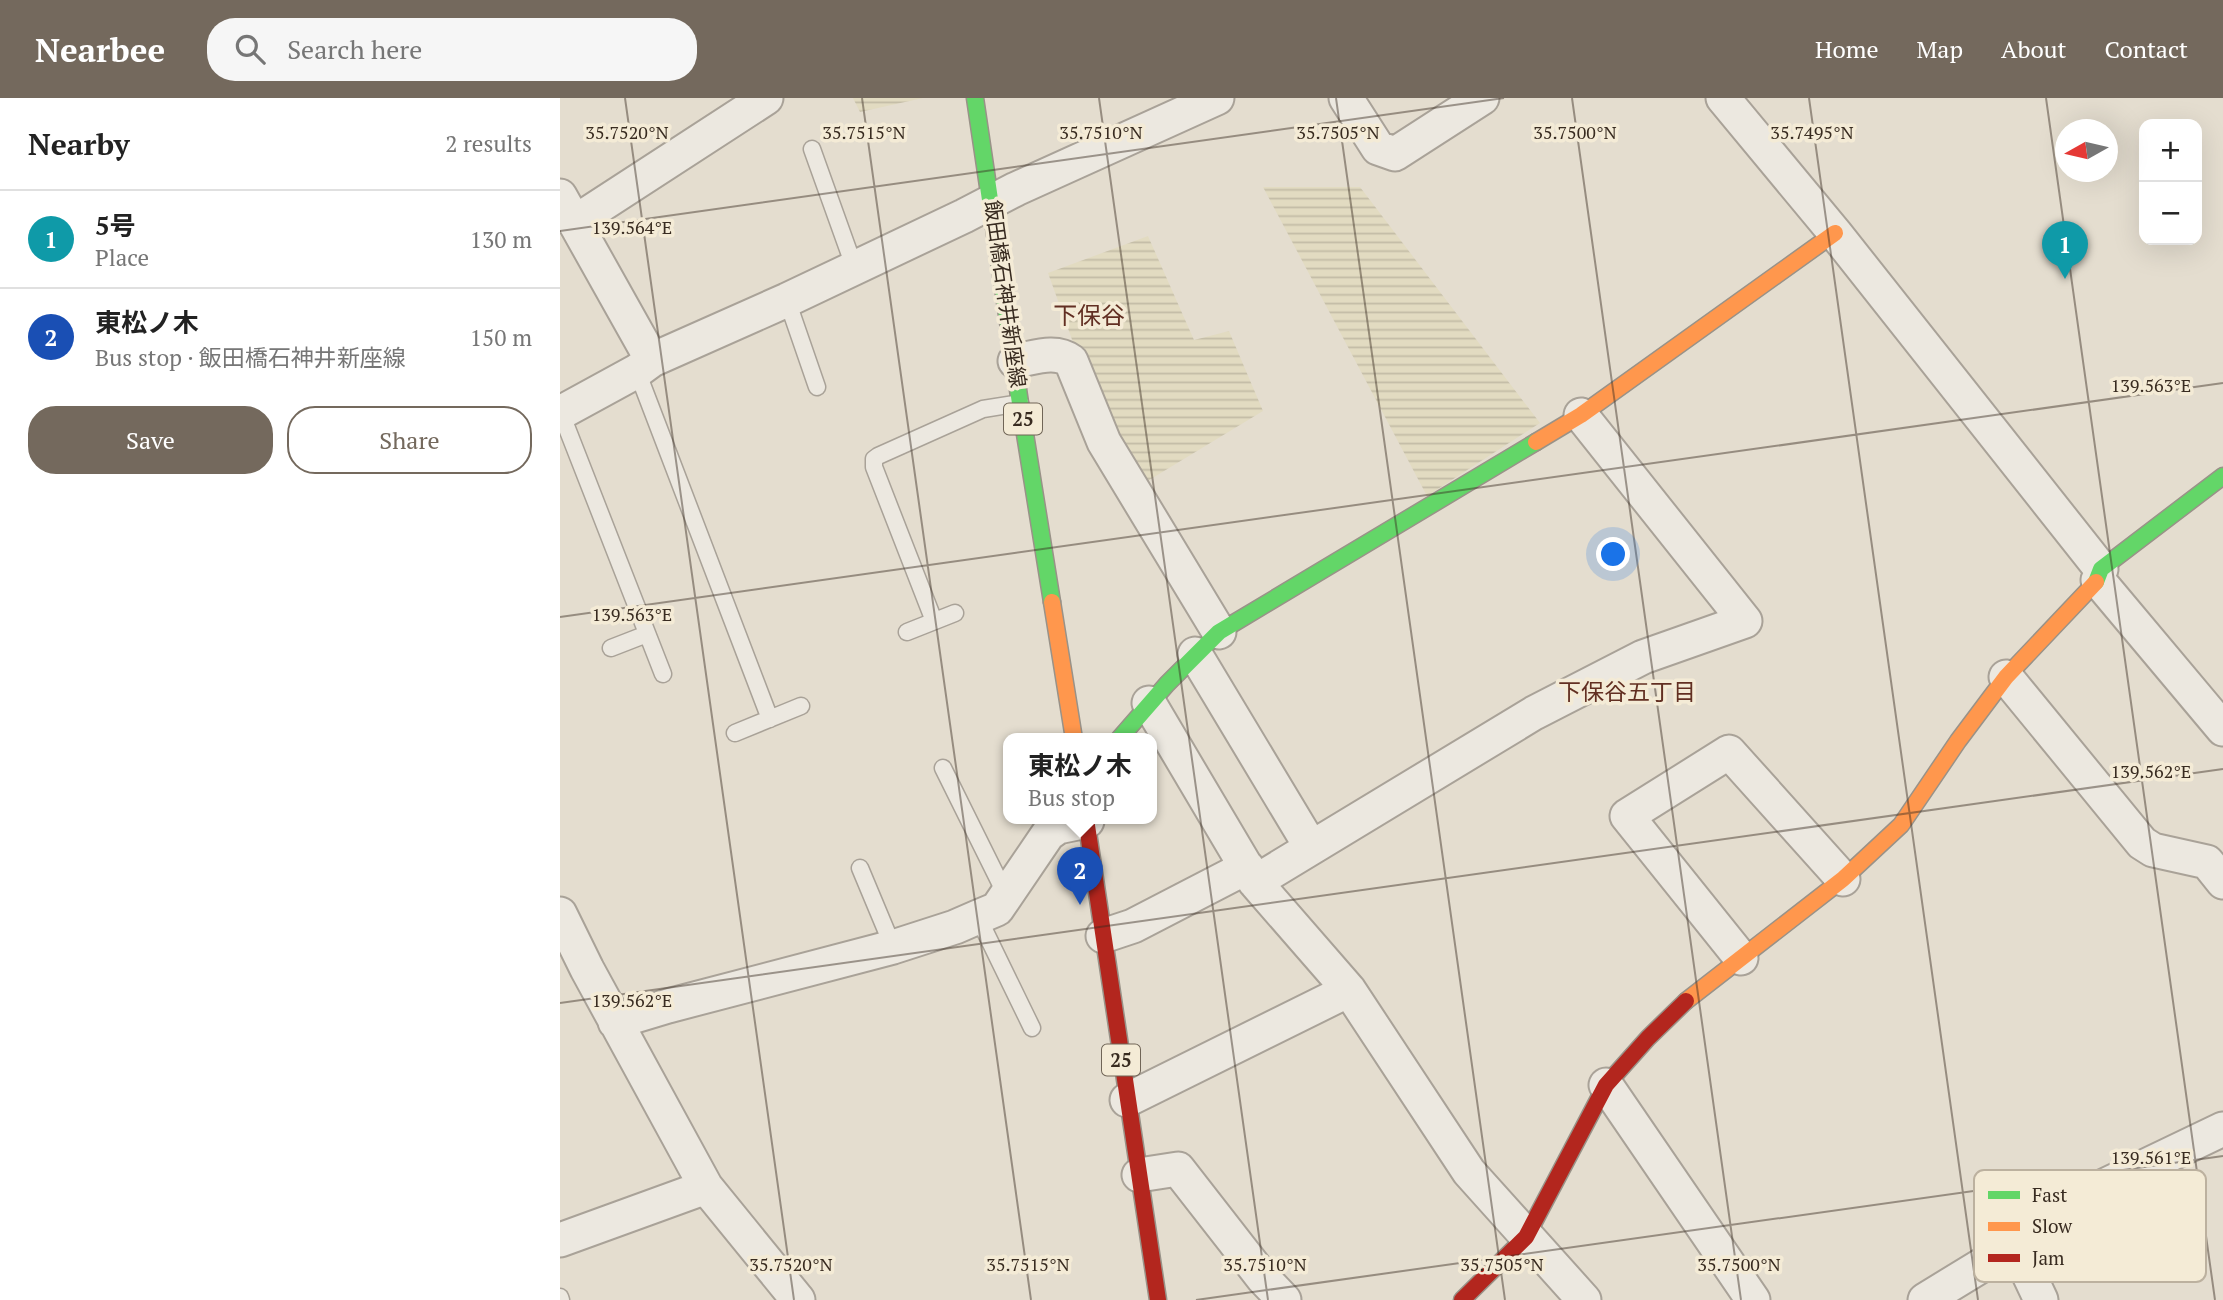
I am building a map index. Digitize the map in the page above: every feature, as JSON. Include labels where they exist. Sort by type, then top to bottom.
[{"type":"street","points":[[644,366],[568,209],[766,98]]},
{"type":"street","name":"飯田橋石神井新座線","points":[[975,98],[1073,733]]},
{"type":"street","points":[[560,413],[644,366],[856,269],[1016,189],[1217,98]]},
{"type":"street","points":[[1346,98],[1378,148],[1395,154],[1482,98]]},
{"type":"street","points":[[1723,98],[1835,233],[2099,574],[2223,729]]},
{"type":"street","points":[[1124,733],[1207,643],[1581,415],[1835,233]]},
{"type":"street","points":[[1015,361],[1053,354],[1063,355],[1071,361],[1104,442],[1311,847]]},
{"type":"street","points":[[1103,936],[1133,926],[1311,847],[1534,713],[1643,657],[1745,621],[1581,415]]},
{"type":"street","points":[[1462,1300],[1526,1237],[1606,1085],[1648,1038],[1693,994],[1843,879],[1901,825],[1958,741],[2006,677],[2099,574],[2223,476]]},
{"type":"street","points":[[2006,677],[2142,843],[2153,850],[2202,859],[2223,882]]},
{"type":"street","points":[[1149,703],[1251,874],[1349,990],[1468,1172],[1584,1300]]},
{"type":"street","points":[[1741,958],[1627,816],[1729,752],[1843,879]]},
{"type":"street","points":[[615,1022],[893,947],[955,927],[997,909],[1048,834],[1058,827],[1070,824]]},
{"type":"street","name":"25","points":[[1087,824],[1158,1300]]},
{"type":"street","points":[[560,914],[574,971],[615,1022],[706,1187],[784,1295]]},
{"type":"street","points":[[1127,1100],[1349,990]]},
{"type":"street","points":[[1606,1085],[1753,1300]]},
{"type":"street","points":[[2137,1170],[2223,1129]]},
{"type":"street","points":[[1139,1175],[1178,1169],[1263,1278],[1284,1300]]},
{"type":"street","points":[[560,1240],[706,1187]]},
{"type":"street","points":[[1928,1299],[1974,1270]]},
{"type":"street","points":[[2032,1282],[2041,1300]]},
{"type":"lane","points":[[812,149],[856,269]]},
{"type":"lane","points":[[788,300],[817,387]]},
{"type":"lane","points":[[644,366],[770,719]]},
{"type":"lane","points":[[934,621],[874,467],[874,459],[983,409],[1020,403]]},
{"type":"lane","points":[[560,413],[663,674]]},
{"type":"lane","points":[[907,632],[955,613]]},
{"type":"lane","points":[[611,648],[647,634]]},
{"type":"lane","points":[[735,733],[801,706]]},
{"type":"lane","points":[[943,768],[1007,897]]},
{"type":"lane","points":[[860,867],[893,947]]},
{"type":"lane","points":[[978,917],[1032,1028]]},
{"type":"shaded area","points":[[853,98],[923,98],[860,112]]},
{"type":"shaded area","points":[[1263,187],[1360,187],[1540,423],[1427,496]]},
{"type":"shaded area","points":[[1148,236],[1194,340],[1229,331],[1263,411],[1141,485],[1083,370],[1048,273]]},
{"type":"traffic: fast","points":[[975,98],[1052,602]]},
{"type":"traffic: fast","points":[[1124,733],[1167,684],[1219,632],[1536,442]]},
{"type":"traffic: fast","points":[[2096,582],[2101,569],[2223,476]]},
{"type":"traffic: slow","points":[[1536,442],[1581,415],[1835,233]]},
{"type":"traffic: slow","points":[[1686,1001],[1843,879],[1901,825],[1958,741],[2006,677],[2096,582]]},
{"type":"traffic: slow","points":[[1052,602],[1073,733]]},
{"type":"traffic: jam","points":[[1087,824],[1158,1300]]},
{"type":"traffic: jam","points":[[1462,1300],[1526,1237],[1606,1085],[1686,1001]]},
{"type":"place","name":"5号","points":[[2065,279]]},
{"type":"place","name":"東松ノ木","points":[[1080,905]]},
{"type":"district","name":"下保谷","points":[[1089,316]]},
{"type":"district","name":"下保谷五丁目","points":[[1627,692]]}]
